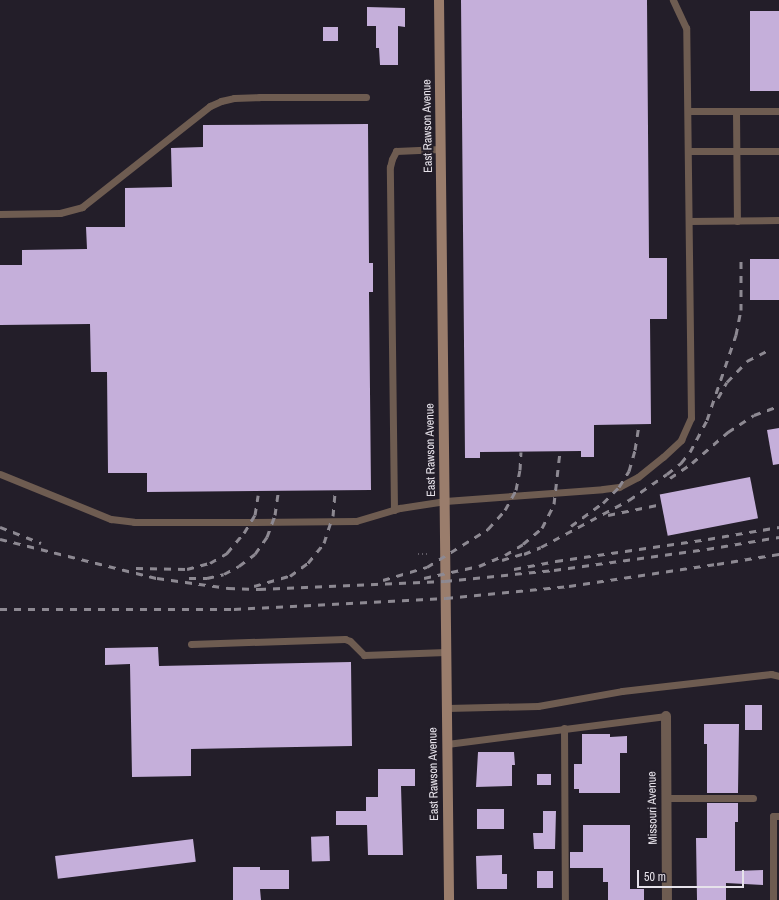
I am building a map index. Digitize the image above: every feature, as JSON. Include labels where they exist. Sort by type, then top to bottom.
[{"type":"main road","name":"East Rawson Avenue","points":[[439,0],[449,900]]},
{"type":"street","name":"Missouri Avenue","points":[[666,716],[667,900]]},
{"type":"lane","points":[[0,474],[111,520],[331,522],[356,520],[394,510],[444,501],[556,494],[619,486],[638,476],[663,457],[681,440],[691,418],[690,221],[686,28],[673,0]]},
{"type":"lane","points":[[0,214],[60,213],[70,212],[82,207],[210,106],[221,101],[234,98],[260,97],[366,97]]},
{"type":"lane","points":[[688,111],[779,111]]},
{"type":"lane","points":[[736,111],[737,221]]},
{"type":"lane","points":[[394,510],[390,167],[396,152],[441,149]]},
{"type":"lane","points":[[688,151],[779,151]]},
{"type":"lane","points":[[690,221],[779,220]]},
{"type":"lane","points":[[191,644],[345,639],[350,641],[364,655],[446,652]]},
{"type":"lane","points":[[446,708],[538,706],[622,692],[770,674],[779,676]]},
{"type":"lane","points":[[447,744],[666,716]]},
{"type":"lane","points":[[564,728],[565,900]]},
{"type":"lane","points":[[666,798],[753,798]]},
{"type":"lane","points":[[773,900],[773,816],[779,816]]},
{"type":"path","points":[[418,554],[427,554]]},
{"type":"building","points":[[461,0],[647,0],[649,258],[667,258],[667,319],[650,319],[651,424],[594,425],[594,457],[581,457],[581,451],[480,452],[480,458],[465,458]]},
{"type":"building","points":[[367,7],[405,8],[405,27],[398,26],[398,65],[380,65],[379,48],[376,48],[376,26],[367,26]]},
{"type":"building","points":[[750,11],[779,11],[779,91],[750,91]]},
{"type":"building","points":[[323,27],[338,27],[338,41],[323,41]]},
{"type":"building","points":[[368,124],[369,263],[373,263],[373,292],[369,292],[371,490],[147,492],[147,473],[108,473],[107,372],[91,372],[90,324],[0,325],[0,265],[22,265],[22,250],[87,249],[86,227],[125,227],[125,188],[172,187],[171,148],[203,147],[203,125]]},
{"type":"building","points":[[750,259],[779,259],[779,300],[750,300]]},
{"type":"building","points":[[779,428],[779,464],[773,465],[767,430]]},
{"type":"building","points":[[750,477],[758,518],[668,536],[660,495]]},
{"type":"building","points":[[158,647],[159,666],[351,662],[352,746],[191,749],[191,776],[132,777],[130,664],[105,665],[105,648]]},
{"type":"building","points":[[745,705],[762,705],[762,730],[745,730]]},
{"type":"building","points":[[704,724],[739,724],[738,793],[707,793],[707,744],[704,744]]},
{"type":"building","points":[[582,734],[610,734],[610,737],[627,736],[627,753],[620,753],[620,793],[579,793],[579,789],[574,789],[574,764],[582,764]]},
{"type":"building","points":[[478,752],[514,752],[515,765],[512,765],[512,786],[476,787]]},
{"type":"building","points":[[378,769],[415,769],[415,786],[401,786],[403,855],[368,855],[367,825],[336,825],[336,811],[366,811],[366,797],[378,797]]},
{"type":"building","points":[[537,774],[551,774],[551,785],[537,785]]},
{"type":"building","points":[[707,803],[738,803],[738,822],[735,822],[735,871],[763,870],[763,885],[726,883],[726,900],[697,900],[696,838],[707,838]]},
{"type":"building","points":[[477,809],[504,809],[504,829],[477,829]]},
{"type":"building","points":[[543,811],[556,811],[555,849],[534,849],[533,833],[543,833]]},
{"type":"building","points":[[583,825],[630,825],[630,889],[644,889],[644,900],[608,900],[608,882],[603,882],[603,868],[570,868],[570,852],[583,852]]},
{"type":"building","points":[[329,836],[330,861],[312,862],[311,837]]},
{"type":"building","points":[[193,839],[196,862],[58,879],[55,856]]},
{"type":"building","points":[[502,855],[502,874],[507,874],[507,889],[477,889],[476,856]]},
{"type":"building","points":[[233,867],[260,867],[260,870],[289,870],[289,889],[260,889],[261,900],[233,900]]},
{"type":"building","points":[[537,871],[553,871],[553,888],[537,888]]},
{"type":"railway","points":[[524,554],[541,547],[629,500],[681,463],[690,452],[707,420],[736,335],[741,310],[741,261]]},
{"type":"railway","points":[[718,398],[727,382],[747,361],[769,350]]},
{"type":"railway","points":[[670,478],[692,463],[728,432],[754,415],[779,406]]},
{"type":"railway","points":[[571,526],[603,503],[619,487],[629,471],[635,450],[639,424]]},
{"type":"railway","points":[[424,578],[479,566],[505,555],[523,544],[542,528],[554,504],[560,451]]},
{"type":"railway","points":[[383,580],[427,567],[488,529],[505,510],[516,490],[520,470],[521,452]]},
{"type":"railway","points":[[189,578],[207,578],[224,574],[239,566],[255,554],[267,537],[275,515],[278,494]]},
{"type":"railway","points":[[254,586],[290,576],[308,563],[324,543],[333,516],[335,494]]},
{"type":"railway","points":[[136,568],[187,569],[210,563],[227,553],[244,533],[255,515],[258,495]]},
{"type":"railway","points":[[608,515],[662,504]]},
{"type":"railway","points":[[0,527],[41,543]]},
{"type":"railway","points":[[514,569],[556,561],[779,527]]},
{"type":"railway","points":[[0,539],[157,578],[228,588],[259,589],[445,581],[554,570],[707,549],[779,537]]},
{"type":"railway","points":[[502,560],[529,552]]},
{"type":"railway","points":[[0,609],[234,609],[446,598],[569,586],[779,554]]}]
